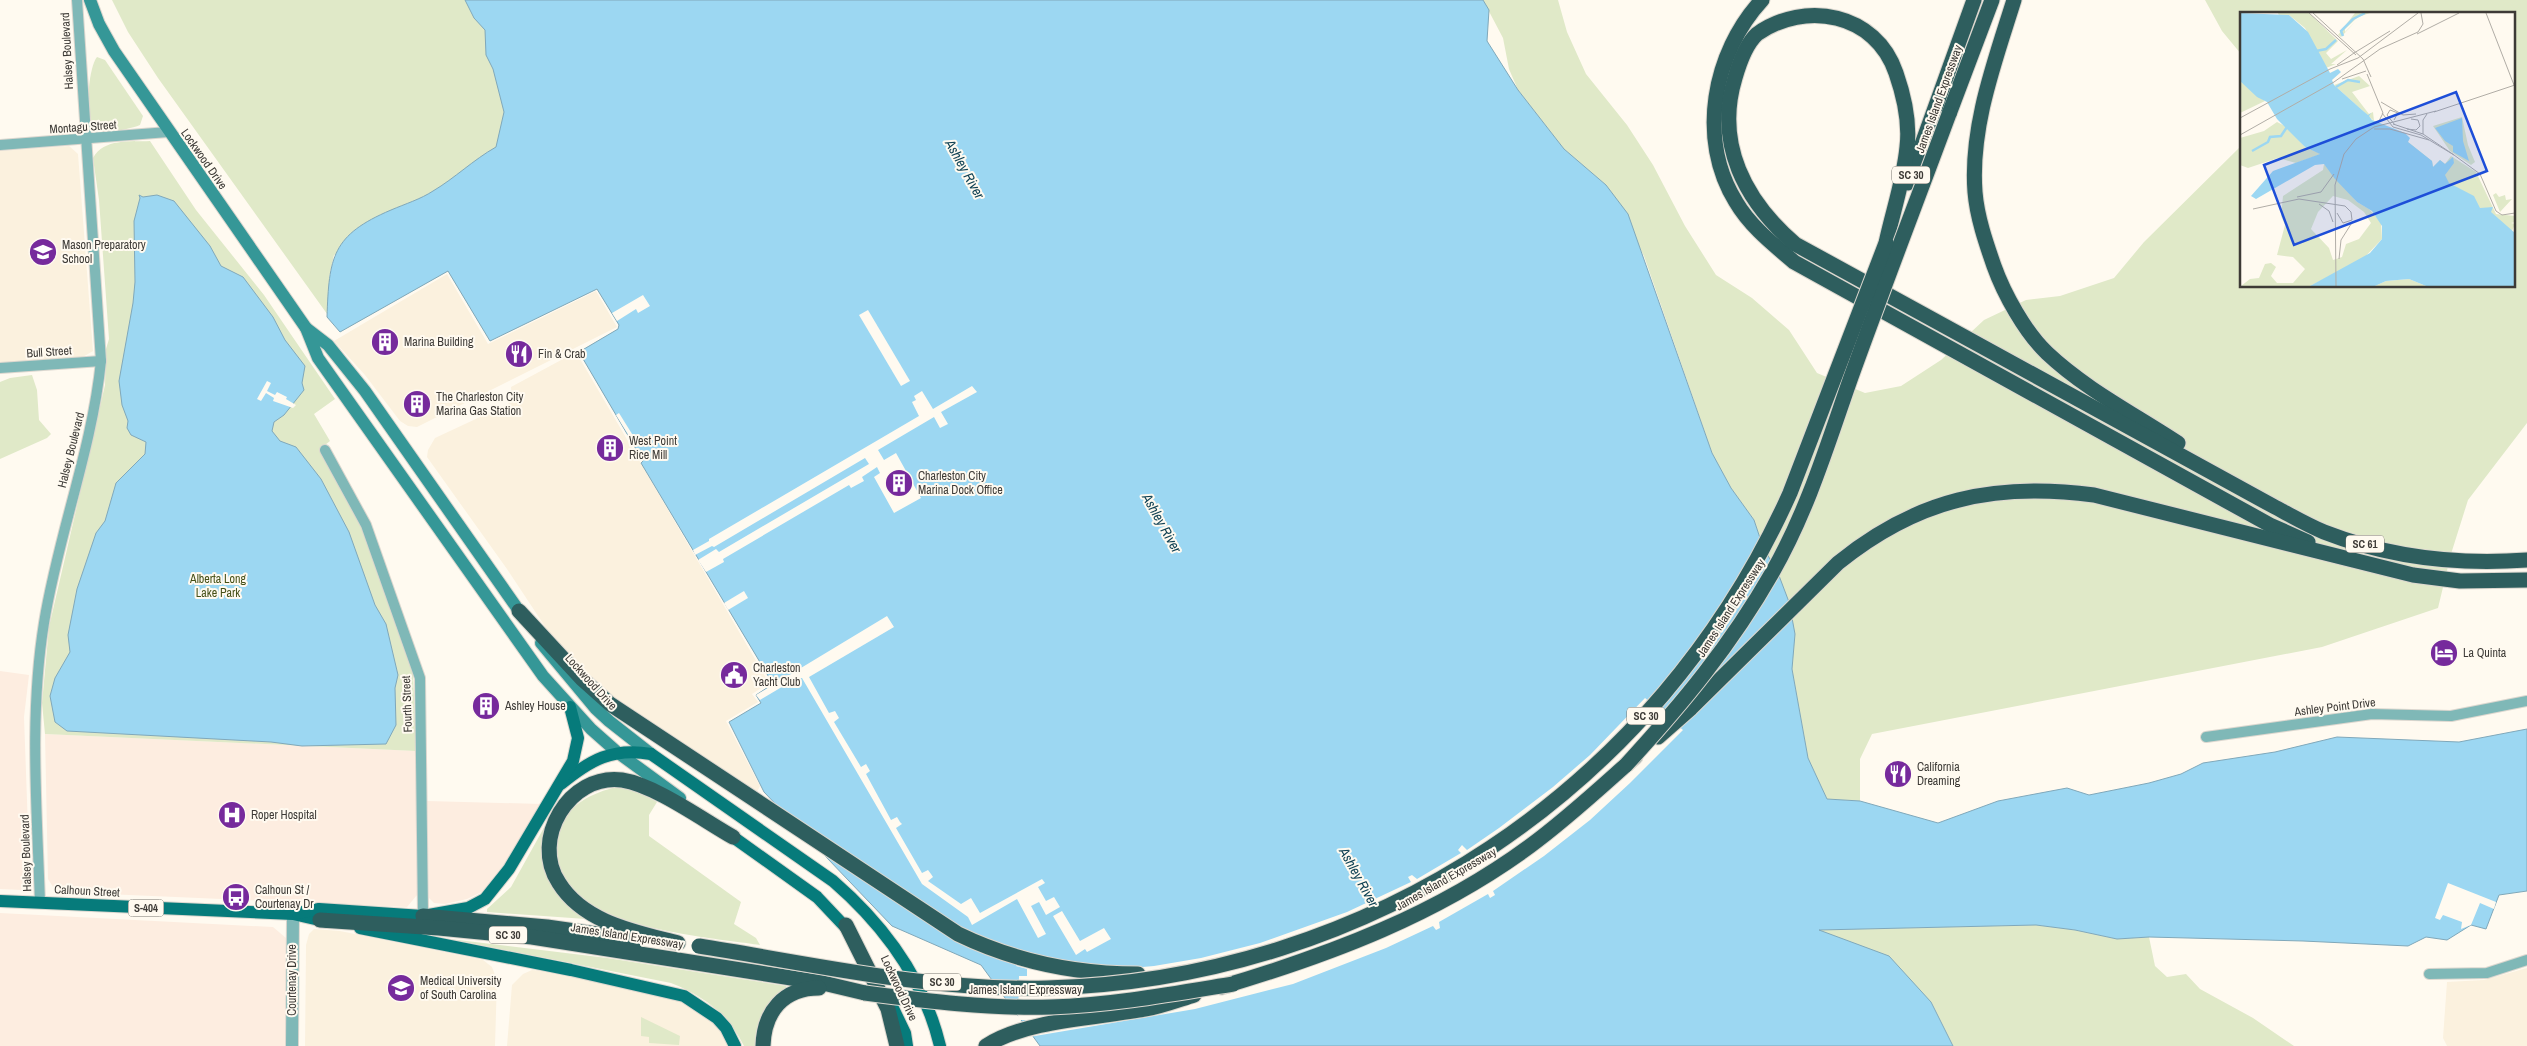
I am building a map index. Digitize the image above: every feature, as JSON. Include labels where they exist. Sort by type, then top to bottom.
[{"type":"highway","points":[[1762,0],[1748,16],[1732,41],[1719,78],[1715,145],[1722,174],[1736,202],[1750,222],[1771,243],[1794,262],[2270,525],[2309,542],[2375,565]]},
{"type":"highway","name":"James Island Expressway","points":[[423,916],[678,943],[883,975],[1005,988],[1087,986],[1187,973],[1273,952],[1327,934],[1410,896],[1458,870],[1540,814],[1573,787],[1660,701],[1709,637],[1773,532],[1807,455],[1974,0]]},
{"type":"highway","name":"James Island Expressway","points":[[320,920],[439,928],[532,937],[823,982],[865,993],[968,1005],[1051,1007],[1132,1000],[1233,984],[1351,945],[1426,910],[1530,846],[1626,765],[1680,706],[1720,656],[1773,571],[1802,514],[1992,0]]},
{"type":"highway","points":[[2014,0],[1983,107],[1975,152],[1975,193],[1985,240],[2002,287],[2045,351],[2065,368],[2273,506]]},
{"type":"highway","points":[[1886,243],[1908,146],[1904,95],[1887,50],[1876,36],[1848,16],[1819,11],[1779,19],[1756,35],[1739,63],[1730,94],[1728,130],[1734,160],[1759,208],[1776,228],[1795,244],[2273,506]]},
{"type":"highway","points":[[1626,765],[1691,708],[1838,563],[1861,545],[1904,520],[1957,500],[1990,492],[2020,489],[2056,490],[2094,495],[2375,565]]},
{"type":"highway","name":"SC 61","points":[[2273,506],[2324,532],[2370,546],[2463,562],[2527,560]]},
{"type":"highway","name":"SC 61","points":[[2375,565],[2413,575],[2460,581],[2527,580]]},
{"type":"highway","points":[[519,611],[582,679],[610,704],[922,913],[984,947],[1054,967],[1118,974],[1187,973]]},
{"type":"highway","name":"SC 30","points":[[678,943],[617,926],[596,917],[582,907],[558,883],[548,858],[548,844],[554,823],[564,805],[588,785],[600,781],[619,780],[634,782],[686,806]]},
{"type":"highway","points":[[686,806],[733,837]]},
{"type":"highway","points":[[846,926],[888,1009],[897,1046]]},
{"type":"highway","name":"SC 30","points":[[986,1046],[1000,1036],[1020,1029],[1148,1009],[1233,984]]},
{"type":"highway","points":[[763,1046],[770,1016],[776,1005],[795,992],[808,988],[865,993]]},
{"type":"main road","name":"Lockwood Drive","points":[[90,0],[99,24],[114,52],[306,328],[318,358],[543,676],[570,707],[617,752],[686,806]]},
{"type":"main road","name":"Lockwood Drive","points":[[306,328],[328,345],[365,391],[555,662],[581,693],[609,721],[652,754],[834,882],[874,920],[902,955],[934,1023],[940,1046]]},
{"type":"main road","name":"Calhoun Street","points":[[293,914],[320,909],[423,916],[468,908],[485,899],[509,869],[573,761],[578,738],[570,707]]},
{"type":"main road","points":[[561,784],[578,770],[617,752],[634,750],[652,754]]},
{"type":"main road","name":"Lockwood Drive","points":[[733,837],[811,892],[846,926],[871,959],[905,1033],[907,1046]]},
{"type":"main road","name":"Calhoun Street","points":[[0,902],[293,914],[668,991],[684,996],[710,1012],[726,1028],[735,1046]]},
{"type":"street","name":"Halsey Boulevard","points":[[40,903],[35,759],[39,656],[50,587],[94,412],[101,361],[76,0]]},
{"type":"street","name":"Montagu Street","points":[[0,145],[85,140],[168,132]]},
{"type":"street","name":"Bull Street","points":[[0,368],[101,361]]},
{"type":"street","name":"Fourth Street","points":[[325,450],[366,525],[420,678],[423,916]]},
{"type":"street","name":"Ashley Point Drive","points":[[2206,737],[2372,714],[2451,716],[2527,701]]},
{"type":"street","name":"Courtenay Drive","points":[[292,1046],[293,914]]},
{"type":"street","points":[[2428,974],[2487,973],[2527,960]]},
{"type":"shaded area","name":"Mason Preparatory School","points":[[69,146],[78,154],[93,351],[81,358],[0,363],[0,151]]},
{"type":"shaded area","points":[[447,274],[488,344],[596,291],[617,327],[417,427],[408,426],[400,421],[365,375],[334,341]]},
{"type":"shaded area","points":[[576,352],[769,683],[752,694],[758,702],[726,721],[760,786],[756,794],[594,685],[552,637],[507,569],[427,457],[428,450],[435,438],[512,402],[511,387]]},
{"type":"shaded area","points":[[0,671],[29,675],[24,717],[30,883],[22,890],[0,889]]},
{"type":"shaded area","name":"Roper Hospital","points":[[45,734],[416,751],[417,895],[407,907],[60,892],[53,887],[48,879]]},
{"type":"shaded area","points":[[427,801],[542,804],[501,871],[486,890],[467,899],[445,904],[434,903],[429,898]]},
{"type":"shaded area","points":[[0,913],[273,927],[286,938],[286,1046],[0,1046]]},
{"type":"shaded area","name":"Medical University of South Carolina","points":[[314,929],[340,931],[483,960],[492,967],[497,980],[495,1046],[305,1046],[306,945],[309,934]]},
{"type":"shaded area","points":[[2527,968],[2527,1046],[2447,1046],[2443,1038],[2447,982],[2484,980]]},
{"type":"shaded area","points":[[532,970],[545,971],[680,1000],[717,1026],[732,1046],[507,1046],[512,985],[523,974]]},
{"type":"green space","points":[[112,0],[521,0],[604,147],[334,255],[329,278],[577,179],[773,684],[641,463],[643,461],[579,352],[618,329],[619,325],[597,289],[490,341],[448,271],[340,332],[158,78],[128,32]]},
{"type":"green space","points":[[1483,0],[1558,0],[1567,32],[1586,74],[1627,125],[1653,165],[1685,226],[1716,275],[1752,298],[1789,330],[1817,373],[1865,393],[1901,386],[1941,360],[1984,320],[2026,300],[2060,296],[2114,278],[2144,242],[2240,147],[2240,288],[2514,288],[2514,12],[2240,12],[2240,53],[2222,31],[2205,0],[2527,0],[2527,423],[2468,500],[2451,554],[2438,608],[2322,647],[1872,734],[1860,759],[1860,801],[1827,799],[1808,758],[1792,669],[1795,634],[1778,573],[1763,547],[1754,520],[1731,488],[1712,453],[1644,256],[1606,185],[1564,149],[1518,90],[1509,69],[1503,38]]},
{"type":"green space","points":[[97,57],[105,60],[143,116],[140,125],[113,131],[98,130],[93,126],[90,118],[89,83]]},
{"type":"green space","name":"Alberta Long Lake Park","points":[[150,141],[196,210],[264,295],[335,399],[314,414],[330,441],[320,449],[365,532],[413,671],[416,751],[45,734],[42,703],[49,627],[105,385],[106,349],[109,339],[99,200],[93,158],[104,147],[111,144]]},
{"type":"green space","points":[[32,375],[37,390],[39,420],[51,434],[47,438],[0,459],[0,382],[10,378]]},
{"type":"green space","points":[[619,786],[634,789],[657,802],[649,815],[649,836],[741,902],[734,924],[756,938],[760,945],[702,937],[629,921],[597,908],[572,890],[558,866],[558,835],[562,824],[573,808],[581,802],[598,793]]},
{"type":"green space","points":[[546,824],[544,836],[574,910],[586,919],[487,912],[487,909],[511,887]]},
{"type":"green space","points":[[2036,925],[2075,930],[2117,939],[2149,937],[2155,966],[2167,977],[2186,974],[2200,989],[2253,1018],[2294,1046],[1953,1046],[1931,1002],[1817,930]]},
{"type":"green space","points":[[450,939],[607,958],[786,986],[788,989],[764,1013],[757,1027],[755,1046],[744,1046],[730,1024],[714,1007],[694,994],[671,983]]},
{"type":"green space","points":[[641,1017],[680,1036],[679,1045],[649,1043],[649,1037],[641,1036]]},
{"type":"water","name":"Ashley River","points":[[465,0],[1483,0],[1489,10],[1487,41],[1518,90],[1564,149],[1606,185],[1628,214],[1712,453],[1731,488],[1754,520],[1763,547],[1778,573],[1789,602],[1795,634],[1792,669],[1808,758],[1827,799],[1860,801],[1938,823],[1998,801],[2067,788],[2089,795],[2149,783],[2181,774],[2203,763],[2275,752],[2337,737],[2459,742],[2527,729],[2527,891],[2499,895],[2486,929],[2471,925],[2447,940],[2426,937],[2408,946],[2149,937],[2117,939],[2075,930],[2036,925],[1819,930],[1889,956],[1931,1002],[1953,1046],[1040,1046],[981,965],[892,926],[764,792],[729,722],[761,703],[756,695],[773,684],[641,463],[643,461],[579,352],[618,329],[619,325],[597,289],[490,341],[448,271],[340,332],[327,317],[333,263],[345,239],[371,219],[428,194],[496,147],[504,112],[493,69],[486,55],[485,30],[474,18]]},
{"type":"water","name":"Alberta Long Lake Park","points":[[139,195],[143,197],[157,195],[174,201],[210,246],[221,266],[243,277],[273,317],[285,340],[305,366],[302,383],[304,390],[284,415],[274,422],[272,431],[280,441],[296,447],[321,479],[349,532],[375,605],[386,624],[398,675],[395,688],[396,725],[386,744],[302,746],[271,742],[67,731],[55,722],[50,696],[55,678],[70,652],[68,635],[77,589],[96,533],[105,521],[116,483],[145,454],[146,442],[131,435],[127,428],[128,421],[122,405],[119,381],[133,303],[135,282],[134,221],[140,198]]},
{"type":"pier","points":[[643,295],[650,306],[638,313],[636,309],[617,321],[612,313]]},
{"type":"pier","points":[[868,310],[910,381],[901,386],[859,315]]},
{"type":"pier","points":[[267,381],[271,383],[267,391],[275,395],[277,392],[287,397],[286,399],[296,405],[293,408],[273,401],[274,398],[266,393],[261,401],[257,399]]},
{"type":"pier","points":[[972,386],[977,392],[941,412],[948,424],[940,428],[934,417],[878,450],[884,460],[896,453],[921,498],[894,513],[874,477],[880,473],[877,467],[862,477],[864,481],[851,488],[849,485],[723,559],[724,562],[706,572],[698,560],[716,549],[719,552],[869,464],[865,458],[714,547],[712,546],[695,555],[693,550],[709,541],[709,539],[919,416],[912,402],[916,400],[914,396],[922,391],[933,409]]},
{"type":"pier","points":[[619,413],[637,442],[634,444],[616,415]]},
{"type":"pier","points":[[744,591],[748,598],[728,610],[724,603]]},
{"type":"pier","points":[[887,616],[894,627],[809,677],[829,713],[835,711],[839,718],[834,722],[861,767],[866,764],[870,771],[866,774],[891,820],[897,817],[902,824],[896,828],[922,873],[928,870],[933,877],[928,881],[961,904],[971,898],[980,913],[1042,879],[1045,883],[1038,887],[1046,901],[1054,897],[1060,907],[1046,915],[1039,902],[1031,906],[1046,934],[1038,938],[1017,899],[972,925],[968,917],[922,884],[802,678],[797,678],[760,700],[756,695]]},
{"type":"pier","points":[[1645,698],[1683,730],[1590,820],[1544,856],[1493,891],[1495,895],[1490,898],[1488,894],[1439,922],[1440,928],[1436,930],[1433,926],[1386,948],[1293,984],[1195,1009],[1029,1037],[1020,1024],[1026,1020],[1018,1020],[1019,976],[1027,976],[1027,969],[1016,966],[1021,951],[1086,965],[1131,968],[1154,966],[1201,958],[1260,943],[1347,912],[1411,882],[1408,877],[1412,875],[1417,879],[1461,853],[1458,850],[1462,845],[1467,850],[1499,828],[1553,787],[1590,755]]},
{"type":"pier","points":[[2448,883],[2496,902],[2494,909],[2480,903],[2471,925],[2461,929],[2462,922],[2443,915],[2440,920],[2435,918]]},
{"type":"pier","points":[[1062,911],[1080,941],[1104,928],[1111,939],[1087,952],[1085,949],[1076,955],[1053,916]]},
{"type":"place","name":"Mason Preparatory School","points":[[43,252]]},
{"type":"place","name":"Marina Building","points":[[385,342]]},
{"type":"place","name":"Fin & Crab","points":[[519,354]]},
{"type":"place","name":"The Charleston City Marina Gas Station","points":[[417,404]]},
{"type":"place","name":"West Point Rice Mill","points":[[610,448]]},
{"type":"place","name":"Charleston City Marina Dock Office","points":[[899,483]]},
{"type":"place","name":"La Quinta","points":[[2444,653]]},
{"type":"place","name":"Charleston Yacht Club","points":[[734,675]]},
{"type":"place","name":"Ashley House","points":[[486,706]]},
{"type":"place","name":"California Dreaming","points":[[1898,774]]},
{"type":"place","name":"Roper Hospital","points":[[232,815]]},
{"type":"place","name":"Calhoun St / Courtenay Dr","points":[[236,897]]},
{"type":"place","name":"Medical University of South Carolina","points":[[401,988]]}]
